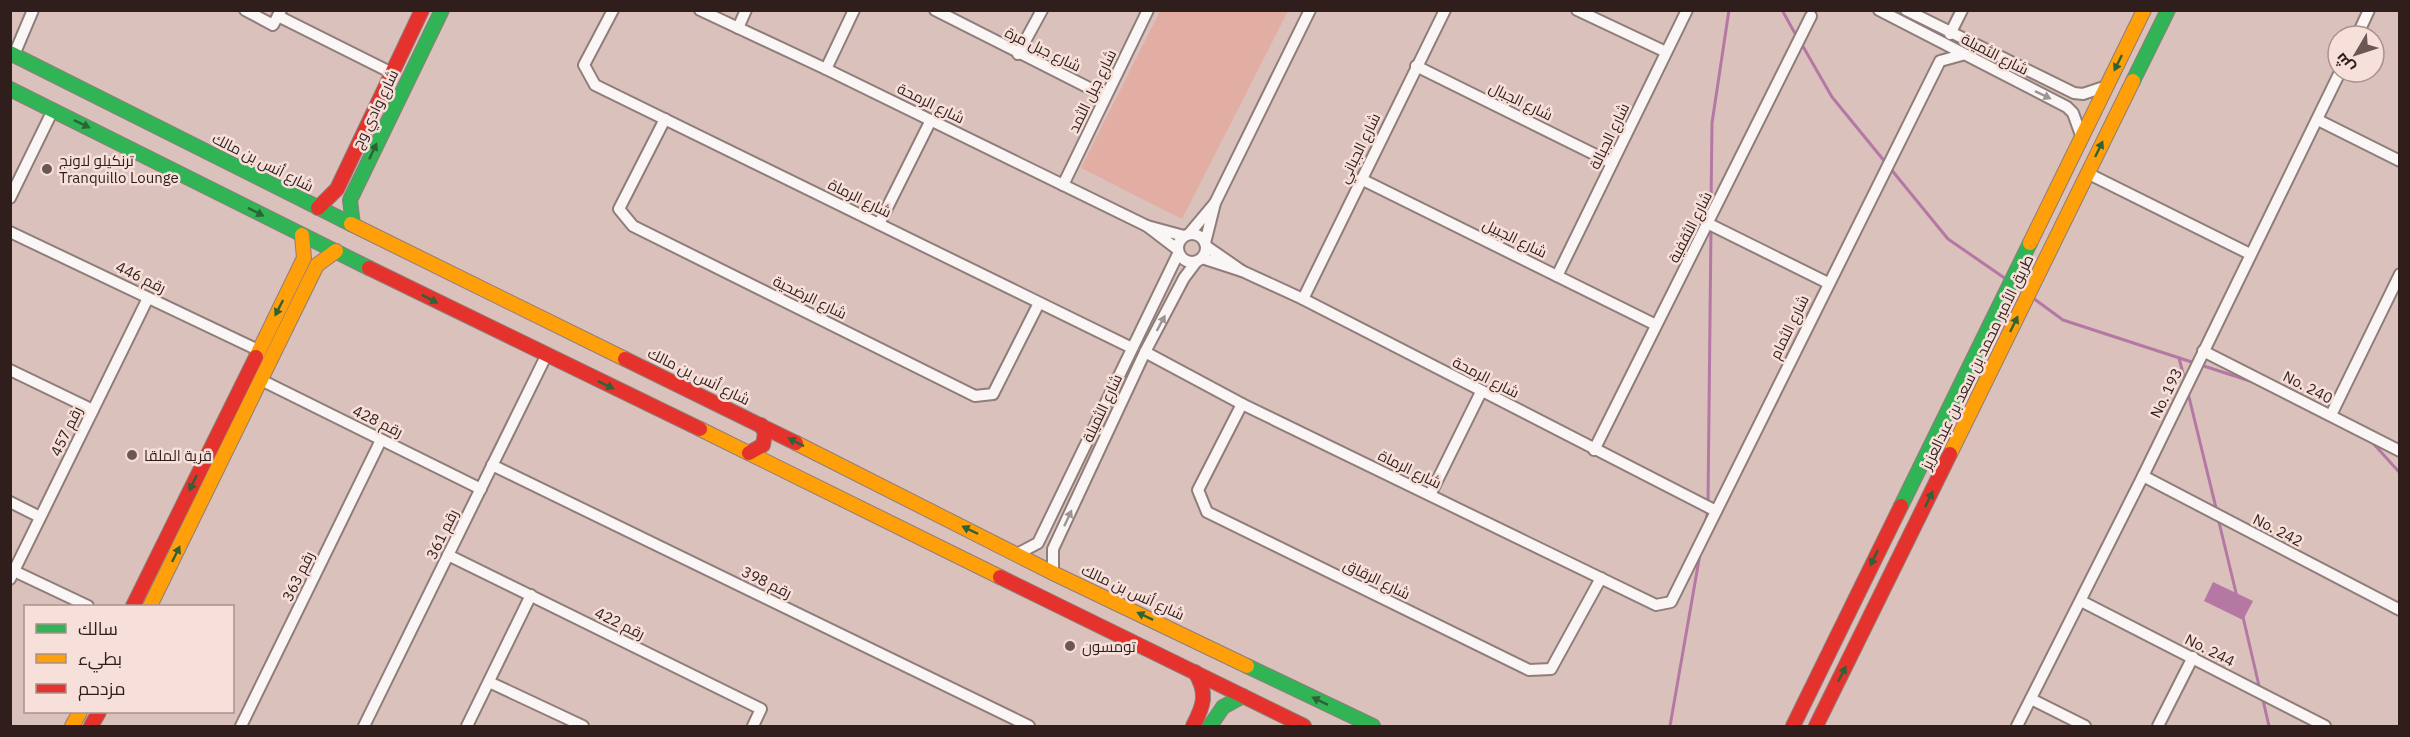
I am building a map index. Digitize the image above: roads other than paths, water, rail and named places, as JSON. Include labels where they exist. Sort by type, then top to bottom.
[{"type":"main road","name":"شارع وادي وج","points":[[318,208],[334,194],[345,175],[422,10]]},
{"type":"main road","name":"شارع وادي وج","points":[[352,225],[349,205],[358,182],[442,10]]},
{"type":"main road","name":"طريق الأمير محمد بن سعد بن عبدالعزيز","points":[[1793,726],[2144,10]]},
{"type":"main road","name":"طريق الأمير محمد بن سعد بن عبدالعزيز","points":[[1816,726],[2168,10]]},
{"type":"main road","name":"شارع أنس بن مالك","points":[[12,54],[352,225],[1019,553],[1053,573],[1373,726]]},
{"type":"main road","points":[[10,89],[302,235],[1304,726]]},
{"type":"main road","points":[[345,175],[358,182]]},
{"type":"main road","points":[[150,605],[261,380],[299,286],[304,258],[302,235]]},
{"type":"main road","points":[[133,605],[258,350],[299,286],[317,265],[336,251]]},
{"type":"main road","points":[[235,398],[249,405]]},
{"type":"main road","points":[[749,453],[763,445],[765,433],[761,425]]},
{"type":"main road","points":[[821,489],[817,481],[818,471],[825,463],[834,462]]},
{"type":"main road","points":[[1195,672],[1205,688],[1207,701],[1195,723]]},
{"type":"main road","points":[[1210,726],[1220,707],[1229,700],[1243,696]]},
{"type":"main road","points":[[1195,723],[1205,715],[1209,717],[1210,726]]},
{"type":"street","points":[[12,54],[33,10]]},
{"type":"street","points":[[245,10],[273,25],[279,13],[392,73]]},
{"type":"street","name":"شارع الرماة","points":[[614,10],[584,66],[595,85],[1132,348]]},
{"type":"street","name":"شارع الرمحة","points":[[700,10],[826,69],[1146,226]]},
{"type":"street","points":[[738,28],[746,10]]},
{"type":"street","points":[[826,69],[854,10]]},
{"type":"street","name":"شارع جبل مرة","points":[[935,10],[1105,96]]},
{"type":"street","points":[[1018,54],[1042,10]]},
{"type":"street","name":"شارع جبل الثمد","points":[[1063,185],[1148,10]]},
{"type":"street","points":[[1199,260],[1215,203],[1310,10]]},
{"type":"street","name":"شارع الجباني","points":[[1303,299],[1445,10]]},
{"type":"street","points":[[1577,10],[1666,52]]},
{"type":"street","name":"شارع الجبالة","points":[[1557,276],[1688,10]]},
{"type":"street","name":"شارع الثميلة","points":[[1879,10],[1962,55],[2067,106],[2073,113],[2082,138]]},
{"type":"street","name":"شارع الثميلة","points":[[1906,10],[1950,34],[2074,93],[2083,94],[2107,86]]},
{"type":"street","points":[[1950,34],[1962,10]]},
{"type":"street","points":[[2363,24],[2369,10]]},
{"type":"street","name":"شارع الثقفية","points":[[1594,450],[1812,12]]},
{"type":"street","points":[[1935,41],[1940,60],[1962,55]]},
{"type":"street","name":"شارع الثمام","points":[[1664,603],[1671,602],[1940,60]]},
{"type":"street","name":"شارع الجبال","points":[[1416,66],[1612,163]]},
{"type":"street","name":"No. 193","points":[[2017,726],[2143,476],[2334,84]]},
{"type":"street","points":[[10,198],[53,110]]},
{"type":"street","name":"شارع الرضحية","points":[[665,119],[620,209],[633,226],[975,396],[993,394],[1039,303]]},
{"type":"street","points":[[879,224],[931,120]]},
{"type":"street","points":[[2318,120],[2400,161]]},
{"type":"street","points":[[2087,174],[2250,254]]},
{"type":"street","name":"شارع الجبيل","points":[[1361,179],[1656,325]]},
{"type":"street","points":[[1178,251],[1179,240],[1187,235],[1215,203]]},
{"type":"street","points":[[1708,224],[1828,283]]},
{"type":"street","points":[[1146,226],[1200,236],[1205,245],[1242,271]]},
{"type":"street","points":[[1146,226],[1178,251],[1185,261],[1199,260],[1242,271]]},
{"type":"street","name":"رقم 446","points":[[10,232],[258,350]]},
{"type":"street","name":"شارع الثميلة","points":[[1019,553],[1038,543],[1178,251]]},
{"type":"street","name":"شارع الثميلة","points":[[1053,573],[1053,549],[1145,352],[1184,278],[1199,260]]},
{"type":"street","name":"شارع الرمحة","points":[[1242,271],[1303,299],[1716,511]]},
{"type":"street","points":[[2331,416],[2400,274]]},
{"type":"street","name":"رقم 457","points":[[12,575],[148,298]]},
{"type":"street","name":"No. 240","points":[[2203,351],[2400,450]]},
{"type":"street","name":"شارع الرماة","points":[[1145,352],[1242,404],[1656,605],[1664,603]]},
{"type":"street","name":"رقم 361","points":[[364,726],[547,354]]},
{"type":"street","points":[[10,370],[93,410]]},
{"type":"street","name":"رقم 428","points":[[261,380],[481,489]]},
{"type":"street","points":[[1430,495],[1481,392]]},
{"type":"street","name":"شارع الرقاق","points":[[1242,404],[1198,490],[1207,512],[1529,670],[1551,669],[1601,578]]},
{"type":"street","name":"رقم 363","points":[[241,726],[381,440]]},
{"type":"street","name":"رقم 398","points":[[492,465],[1029,726]]},
{"type":"street","name":"No. 242","points":[[2143,476],[2400,610]]},
{"type":"street","points":[[10,502],[40,517]]},
{"type":"street","name":"رقم 422","points":[[448,555],[761,709],[753,726]]},
{"type":"street","points":[[12,575],[86,605]]},
{"type":"street","points":[[467,726],[531,596]]},
{"type":"street","name":"No. 244","points":[[2081,601],[2325,726]]},
{"type":"street","points":[[2158,726],[2193,657]]},
{"type":"street","points":[[489,682],[583,726]]},
{"type":"street","points":[[2031,699],[2085,726]]},
{"type":"waterway","points":[[1711,206],[1712,123],[1729,10]]},
{"type":"waterway","points":[[1782,10],[1797,37]]},
{"type":"waterway","points":[[1801,43],[1832,97],[1948,239],[2006,279]]},
{"type":"waterway","points":[[1708,503],[1711,228]]},
{"type":"waterway","points":[[2033,298],[2063,320],[2253,382]]},
{"type":"waterway","points":[[2179,358],[2185,381]]},
{"type":"waterway","points":[[2188,393],[2217,512]]},
{"type":"waterway","points":[[2371,441],[2400,473]]},
{"type":"waterway","points":[[1705,524],[1708,510]]},
{"type":"waterway","points":[[2218,518],[2237,597]]},
{"type":"waterway","points":[[1670,726],[1700,554]]},
{"type":"waterway","points":[[2243,617],[2260,690]]},
{"type":"waterway","points":[[2262,696],[2269,726]]},
{"type":"place","name":"ترنكيلو لاونج Tranquillo Lounge","points":[[47,169]]},
{"type":"place","name":"قرية الملقا","points":[[132,455]]},
{"type":"place","name":"تومسون","points":[[1070,646]]}]
